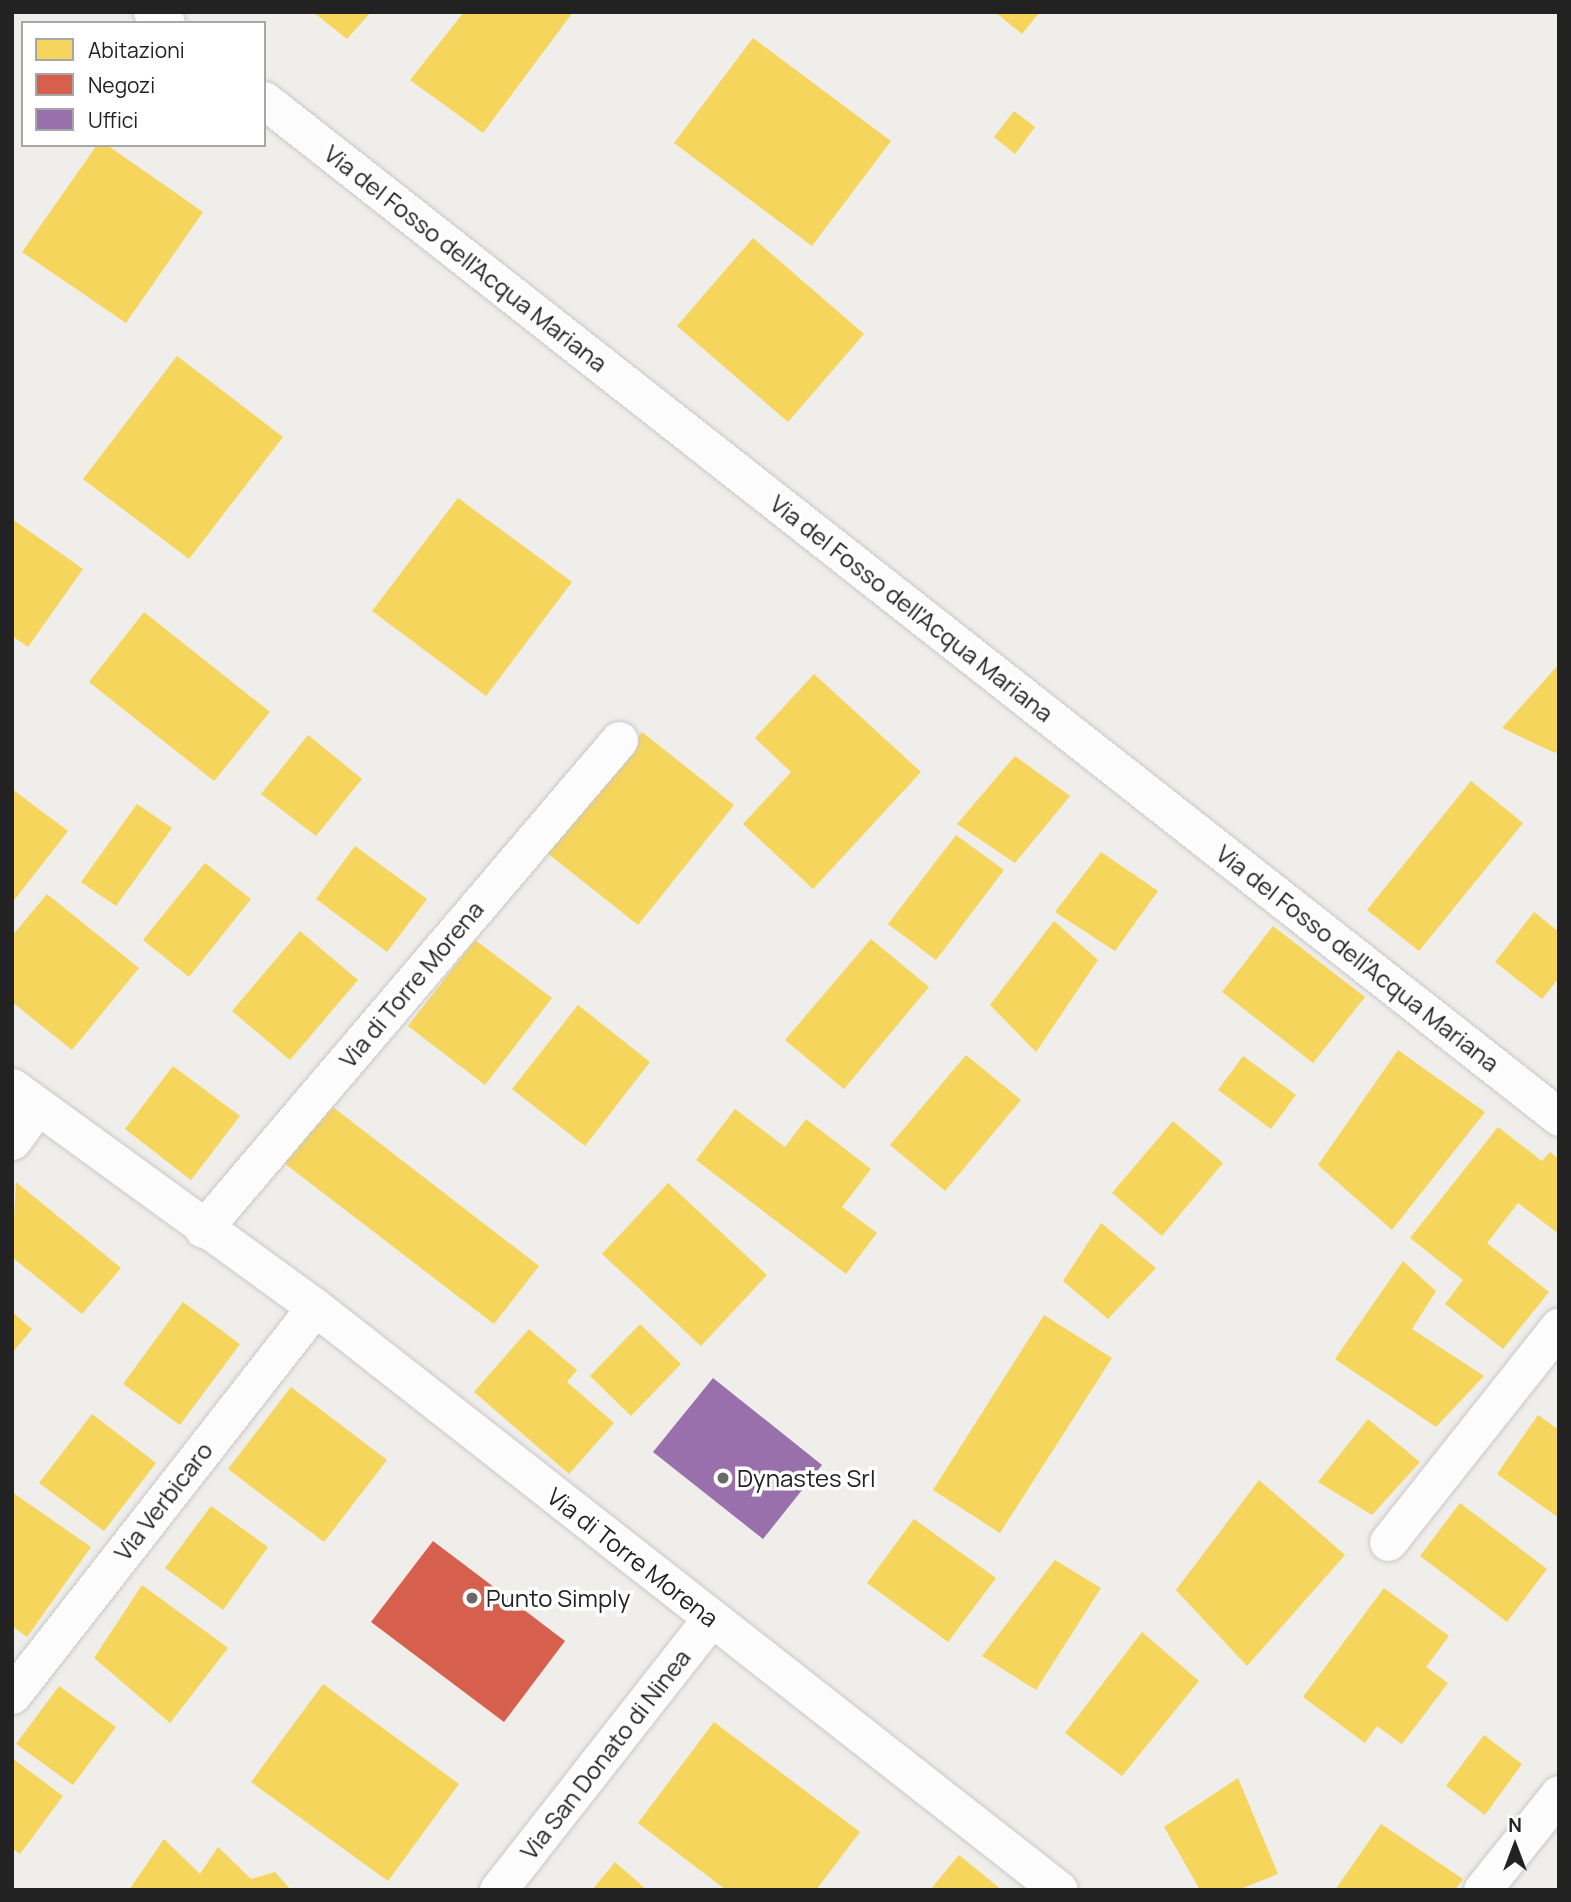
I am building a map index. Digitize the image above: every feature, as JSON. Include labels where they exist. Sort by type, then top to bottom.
[{"type":"street","name":"Via del Fosso dell'Acqua Mariana","points":[[266,102],[1559,1117]]},
{"type":"street","name":"Via di Torre Morena","points":[[203,1229],[619,740]]},
{"type":"street","name":"Via di Torre Morena","points":[[25,1097],[203,1229],[315,1307],[1059,1890]]},
{"type":"street","points":[[12,1141],[25,1097]]},
{"type":"street","name":"Via Verbicaro","points":[[12,1695],[315,1307]]},
{"type":"street","points":[[1388,1542],[1559,1326]]},
{"type":"street","name":"Via San Donato di Ninea","points":[[498,1890],[712,1618]]},
{"type":"street","points":[[1482,1890],[1559,1794]]},
{"type":"building: Abitazioni","points":[[313,12],[371,12],[347,39]]},
{"type":"building: Abitazioni","points":[[464,12],[573,12],[483,133],[410,80]]},
{"type":"building: Abitazioni","points":[[995,12],[1040,12],[1022,34]]},
{"type":"building: Abitazioni","points":[[753,38],[891,141],[812,246],[674,143]]},
{"type":"building: Abitazioni","points":[[1014,111],[1035,127],[1015,154],[994,137]]},
{"type":"building: Abitazioni","points":[[96,147],[110,147],[203,212],[126,323],[22,252]]},
{"type":"building: Abitazioni","points":[[753,238],[864,334],[788,422],[677,326]]},
{"type":"building: Abitazioni","points":[[177,356],[283,437],[189,559],[83,479]]},
{"type":"building: Abitazioni","points":[[458,498],[572,582],[486,696],[372,611]]},
{"type":"building: Abitazioni","points":[[12,519],[83,569],[28,647],[12,636]]},
{"type":"building: Abitazioni","points":[[144,612],[270,712],[214,781],[89,682]]},
{"type":"building: Abitazioni","points":[[1559,664],[1559,749],[1555,753],[1502,728]]},
{"type":"building: Abitazioni","points":[[814,674],[921,772],[813,889],[743,824],[791,772],[755,738]]},
{"type":"building: Abitazioni","points":[[642,732],[734,805],[638,925],[546,852]]},
{"type":"building: Abitazioni","points":[[308,735],[362,779],[316,836],[261,794]]},
{"type":"building: Abitazioni","points":[[1015,756],[1070,796],[1015,863],[957,824]]},
{"type":"building: Abitazioni","points":[[1471,781],[1523,823],[1419,951],[1367,910]]},
{"type":"building: Abitazioni","points":[[12,789],[68,831],[12,903]]},
{"type":"building: Abitazioni","points":[[137,804],[172,828],[116,906],[81,882]]},
{"type":"building: Abitazioni","points":[[956,835],[1004,870],[936,960],[888,924]]},
{"type":"building: Abitazioni","points":[[355,846],[427,899],[387,952],[316,899]]},
{"type":"building: Abitazioni","points":[[1101,852],[1158,891],[1115,951],[1055,912]]},
{"type":"building: Abitazioni","points":[[205,863],[251,899],[189,977],[143,940]]},
{"type":"building: Abitazioni","points":[[47,894],[139,968],[72,1050],[12,1002],[12,936]]},
{"type":"building: Abitazioni","points":[[1534,912],[1559,932],[1559,978],[1542,999],[1495,962]]},
{"type":"building: Abitazioni","points":[[1054,921],[1098,960],[1036,1052],[990,1005]]},
{"type":"building: Abitazioni","points":[[1273,926],[1365,997],[1313,1063],[1222,992]]},
{"type":"building: Abitazioni","points":[[300,931],[358,980],[290,1060],[232,1011]]},
{"type":"building: Abitazioni","points":[[871,939],[929,987],[844,1089],[785,1040]]},
{"type":"building: Abitazioni","points":[[475,940],[552,998],[485,1085],[408,1026]]},
{"type":"building: Abitazioni","points":[[578,1005],[650,1062],[585,1146],[512,1089]]},
{"type":"building: Abitazioni","points":[[1398,1050],[1485,1112],[1392,1230],[1318,1165]]},
{"type":"building: Abitazioni","points":[[966,1055],[1021,1100],[945,1191],[890,1145]]},
{"type":"building: Abitazioni","points":[[1243,1056],[1296,1095],[1271,1129],[1218,1090]]},
{"type":"building: Abitazioni","points":[[173,1066],[240,1116],[191,1180],[125,1129]]},
{"type":"building: Abitazioni","points":[[329,1104],[539,1266],[494,1324],[284,1163]]},
{"type":"building: Abitazioni","points":[[735,1109],[785,1147],[806,1119],[871,1169],[842,1207],[877,1233],[846,1274],[696,1160]]},
{"type":"building: Abitazioni","points":[[1173,1121],[1223,1163],[1162,1236],[1112,1193]]},
{"type":"building: Abitazioni","points":[[1498,1127],[1542,1161],[1550,1152],[1559,1159],[1559,1234],[1518,1203],[1487,1243],[1549,1292],[1503,1349],[1445,1304],[1463,1280],[1410,1238]]},
{"type":"building: Abitazioni","points":[[16,1182],[121,1268],[82,1314],[12,1257]]},
{"type":"building: Abitazioni","points":[[668,1183],[767,1275],[701,1346],[602,1254]]},
{"type":"building: Abitazioni","points":[[1101,1223],[1156,1268],[1108,1319],[1063,1281]]},
{"type":"building: Abitazioni","points":[[1403,1261],[1436,1291],[1412,1329],[1484,1376],[1436,1427],[1335,1359]]},
{"type":"building: Abitazioni","points":[[183,1302],[240,1344],[180,1425],[123,1384]]},
{"type":"building: Abitazioni","points":[[12,1312],[32,1329],[12,1353]]},
{"type":"building: Abitazioni","points":[[1044,1315],[1112,1358],[1000,1533],[933,1490]]},
{"type":"building: Abitazioni","points":[[640,1324],[681,1364],[631,1416],[590,1376]]},
{"type":"building: Abitazioni","points":[[529,1329],[577,1370],[567,1382],[614,1423],[569,1474],[474,1392]]},
{"type":"building: Abitazioni","points":[[291,1387],[387,1460],[324,1542],[228,1469]]},
{"type":"building: Abitazioni","points":[[92,1414],[156,1463],[104,1531],[39,1483]]},
{"type":"building: Abitazioni","points":[[1538,1415],[1559,1430],[1559,1518],[1497,1474]]},
{"type":"building: Abitazioni","points":[[1368,1419],[1420,1462],[1372,1515],[1318,1482]]},
{"type":"building: Abitazioni","points":[[1259,1480],[1345,1555],[1247,1666],[1176,1590]]},
{"type":"building: Abitazioni","points":[[12,1492],[91,1547],[27,1637],[12,1626]]},
{"type":"building: Abitazioni","points":[[1460,1503],[1547,1569],[1507,1622],[1420,1556]]},
{"type":"building: Abitazioni","points":[[211,1506],[268,1547],[223,1610],[165,1568]]},
{"type":"building: Abitazioni","points":[[914,1519],[996,1578],[948,1642],[867,1583]]},
{"type":"building: Abitazioni","points":[[1055,1560],[1101,1588],[1036,1690],[982,1656]]},
{"type":"building: Abitazioni","points":[[142,1585],[228,1648],[170,1723],[94,1658]]},
{"type":"building: Abitazioni","points":[[1384,1588],[1449,1636],[1426,1667],[1448,1683],[1402,1744],[1377,1726],[1365,1743],[1303,1697]]},
{"type":"building: Abitazioni","points":[[1142,1632],[1199,1681],[1122,1776],[1065,1733]]},
{"type":"building: Abitazioni","points":[[323,1684],[459,1784],[388,1881],[251,1782]]},
{"type":"building: Abitazioni","points":[[59,1686],[116,1727],[73,1785],[16,1744]]},
{"type":"building: Abitazioni","points":[[714,1722],[860,1832],[816,1890],[726,1890],[638,1823]]},
{"type":"building: Abitazioni","points":[[1484,1735],[1522,1764],[1485,1815],[1446,1786]]},
{"type":"building: Abitazioni","points":[[12,1758],[63,1796],[20,1854],[12,1848]]},
{"type":"building: Abitazioni","points":[[1238,1778],[1278,1874],[1238,1890],[1200,1890],[1164,1827]]},
{"type":"building: Abitazioni","points":[[1381,1824],[1463,1879],[1455,1890],[1335,1890]]},
{"type":"building: Abitazioni","points":[[164,1839],[200,1874],[218,1847],[251,1879],[275,1872],[291,1890],[129,1890]]},
{"type":"building: Abitazioni","points":[[959,1855],[1002,1890],[930,1890]]},
{"type":"building: Abitazioni","points":[[615,1862],[647,1890],[592,1890]]},
{"type":"building: Negozi","points":[[433,1541],[565,1641],[504,1722],[371,1622]]},
{"type":"building: Uffici","points":[[713,1378],[822,1465],[763,1539],[653,1452]]},
{"type":"place","name":"Dynastes Srl","points":[[723,1478]]},
{"type":"place","name":"Punto Simply","points":[[472,1598]]}]
